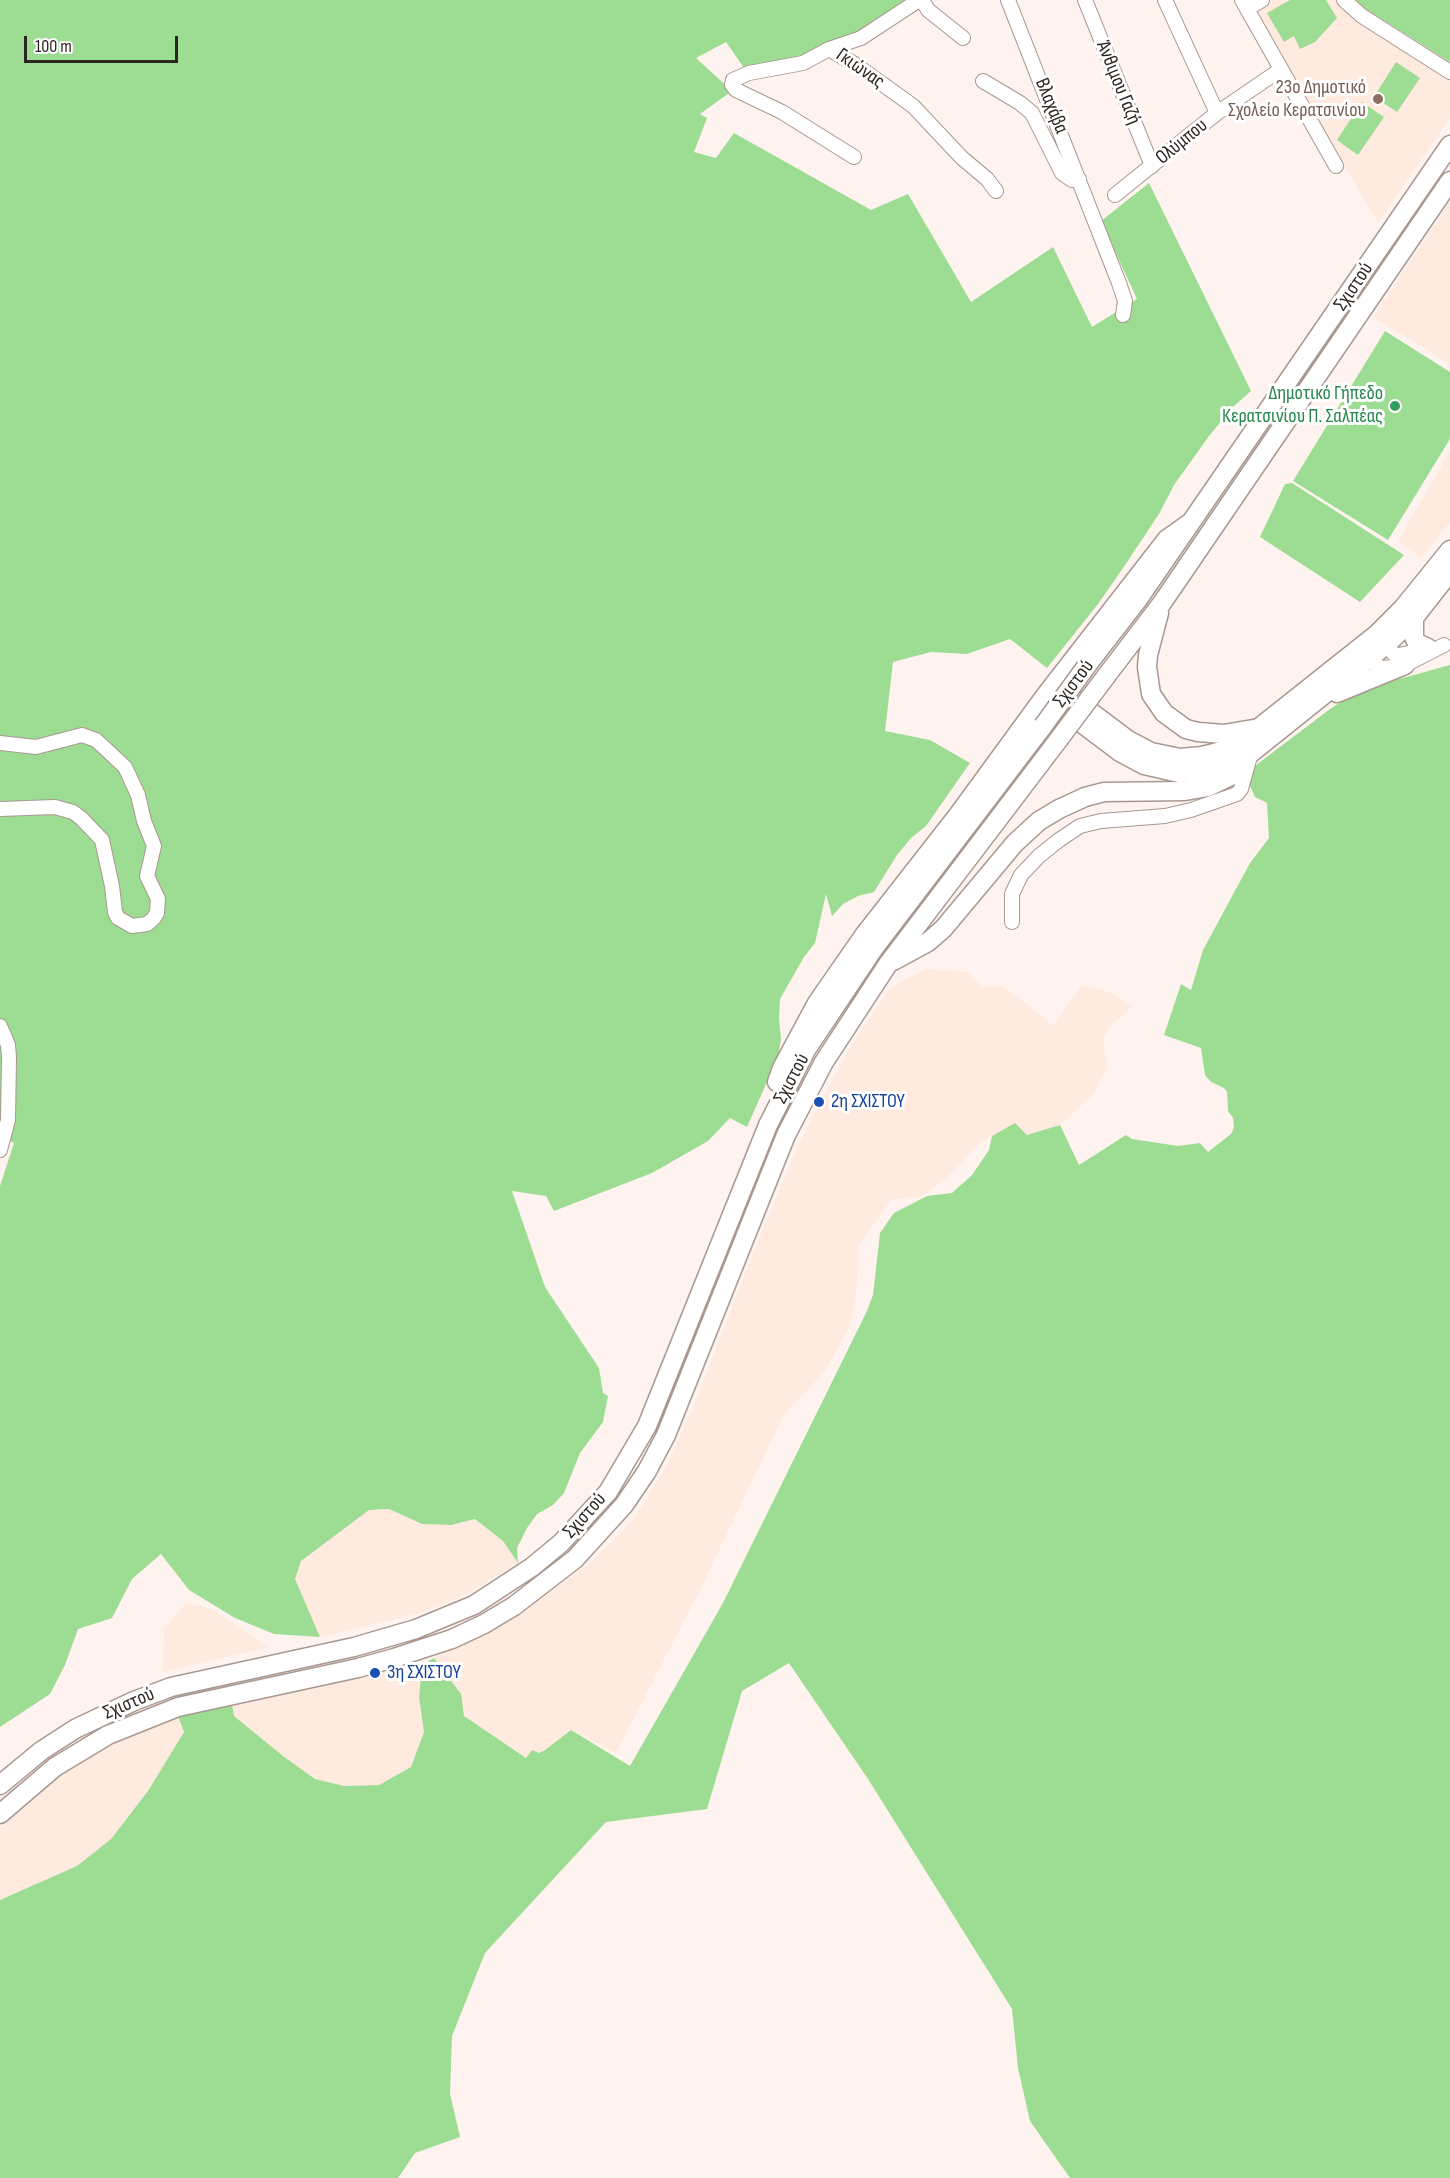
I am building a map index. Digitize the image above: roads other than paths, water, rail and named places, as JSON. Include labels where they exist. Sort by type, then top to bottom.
[{"type":"main road","name":"Σχιστού","points":[[0,1785],[41,1751],[75,1729],[134,1701],[171,1687],[354,1647],[416,1629],[474,1605],[532,1567],[561,1543],[608,1492],[647,1426],[768,1125],[806,1050],[854,976],[905,906],[1139,598],[1450,145]]},
{"type":"main road","name":"Σχιστού","points":[[0,1814],[55,1767],[108,1735],[178,1707],[365,1666],[425,1649],[484,1624],[514,1606],[575,1559],[624,1505],[662,1444],[791,1124],[824,1062],[888,963],[1162,603],[1450,181]]},
{"type":"main road","points":[[768,1125],[782,1068],[817,1003],[865,934],[1167,539],[1191,522]]},
{"type":"main road","points":[[1050,690],[1128,740],[1151,752],[1170,757],[1197,757],[1218,752],[1233,746],[1260,727],[1383,628],[1403,608],[1450,550]]},
{"type":"main road","points":[[1050,690],[1125,755],[1156,769],[1179,773],[1203,772],[1221,768],[1246,756],[1371,658],[1414,618],[1450,572]]},
{"type":"main road","points":[[1162,603],[1147,667],[1151,694],[1164,713],[1186,729],[1198,732],[1224,734],[1260,727]]},
{"type":"main road","points":[[1414,618],[1414,637],[1417,643],[1441,646]]},
{"type":"main road","points":[[1311,704],[1405,665]]},
{"type":"main road","points":[[888,963],[928,942],[943,929],[1015,843],[1039,821],[1059,809],[1085,797],[1104,792],[1185,791],[1208,787],[1231,776],[1246,756]]},
{"type":"street","points":[[920,0],[928,10],[963,38]]},
{"type":"street","name":"Γκιώνας","points":[[829,49],[861,38],[920,0]]},
{"type":"street","name":"Βλαχάβα","points":[[1008,0],[1093,213],[1125,301],[1123,315]]},
{"type":"street","name":"Άνθιμου Γαζή","points":[[1085,0],[1152,166]]},
{"type":"street","points":[[1165,0],[1217,113]]},
{"type":"street","points":[[1262,0],[1244,4],[1336,166]]},
{"type":"street","points":[[1344,0],[1362,16],[1450,72]]},
{"type":"street","points":[[829,49],[803,63],[749,73],[733,80],[732,85],[736,90],[782,112],[854,157]]},
{"type":"street","name":"Γκιώνας","points":[[829,49],[913,106],[962,158],[987,179],[996,191]]},
{"type":"street","name":"Ολύμπου","points":[[1115,195],[1217,113],[1280,70]]},
{"type":"street","points":[[983,81],[1032,112],[1062,173],[1072,180],[1079,179]]},
{"type":"street","points":[[1386,645],[1394,654],[1399,655],[1441,646]]},
{"type":"street","points":[[1371,658],[1376,665],[1382,668],[1405,665],[1441,646]]},
{"type":"street","points":[[0,743],[36,747],[82,735],[96,740],[125,767],[138,795],[144,821],[154,846],[147,876],[158,898],[158,906],[153,919],[147,924],[132,926],[118,918],[102,840],[73,812],[55,807],[0,809]]},
{"type":"street","points":[[1012,922],[1012,894],[1021,875],[1059,840],[1080,826],[1101,821],[1165,816],[1191,810],[1237,794],[1242,789],[1246,756]]},
{"type":"street","points":[[0,1026],[8,1045],[9,1058],[8,1120],[0,1150]]},
{"type":"place","name":"23o Δημοτικό Σχολείο Κερατσινίου","points":[[1378,99]]},
{"type":"place","name":"Δημοτικό Γήπεδο Κερατσινίου Π. Σαλπέας","points":[[1395,406]]},
{"type":"place","name":"2η ΣΧΙΣΤΟΥ","points":[[819,1102]]},
{"type":"place","name":"3η ΣΧΙΣΤΟΥ","points":[[375,1673]]}]
